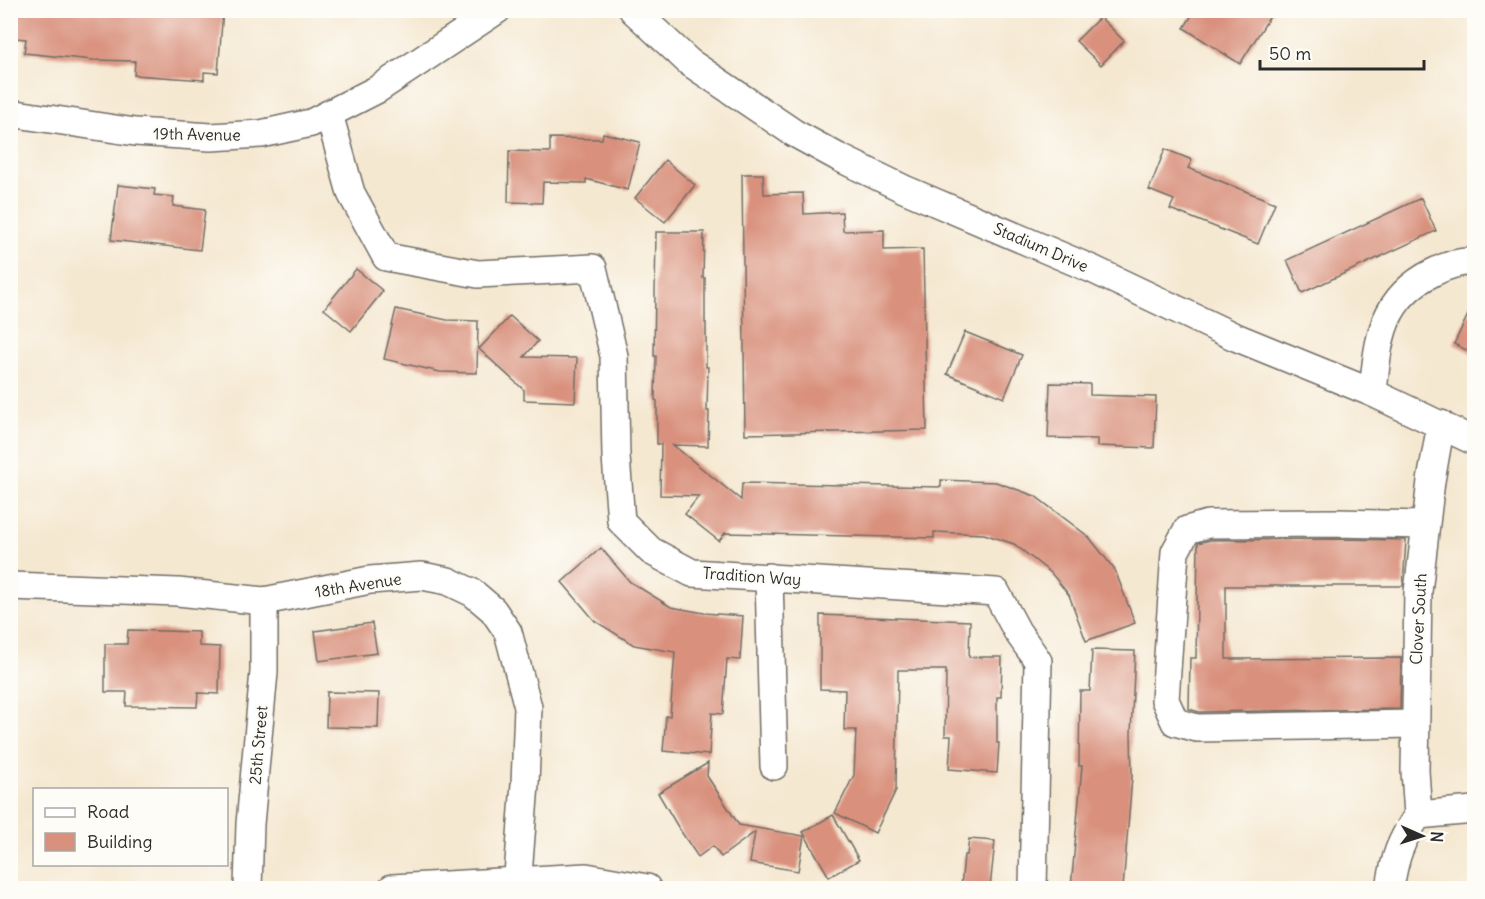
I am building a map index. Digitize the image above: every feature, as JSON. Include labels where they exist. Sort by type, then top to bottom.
[{"type":"street","name":"19th Avenue","points":[[10,113],[135,132],[211,137],[261,134],[311,123],[378,89],[497,10]]},
{"type":"street","name":"Stadium Drive","points":[[633,10],[689,62],[794,133],[838,158],[904,189],[1094,270],[1233,336],[1373,393],[1474,441]]},
{"type":"street","name":"Tradition Way","points":[[329,114],[351,193],[386,257],[478,274],[593,268],[614,356],[616,457],[621,521],[651,550],[692,573],[996,592],[1017,631],[1038,661],[1033,888]]},
{"type":"street","points":[[1373,393],[1376,358],[1386,317],[1401,295],[1421,278],[1446,267],[1474,262]]},
{"type":"street","name":"Clover South","points":[[1418,815],[1415,724],[1418,592],[1425,525],[1441,424]]},
{"type":"street","points":[[1415,724],[1197,728],[1175,722],[1165,700],[1175,552],[1187,530],[1208,524],[1425,525]]},
{"type":"street","name":"18th Avenue","points":[[10,586],[178,592],[264,601],[370,580],[422,576],[448,581],[472,593],[493,610],[508,632],[528,707],[518,884]]},
{"type":"street","points":[[769,577],[774,766]]},
{"type":"street","name":"25th Street","points":[[248,888],[250,824],[264,672],[264,601]]},
{"type":"street","points":[[1390,888],[1394,861],[1403,838],[1418,815],[1474,810]]},
{"type":"street","points":[[392,888],[518,884],[586,877],[647,888]]},
{"type":"building","points":[[31,10],[223,10],[218,73],[204,72],[204,80],[134,75],[135,61],[93,60],[24,53],[26,39],[15,38],[18,11],[31,12]]},
{"type":"building","points":[[1195,10],[1274,10],[1240,64],[1184,28]]},
{"type":"building","points":[[1100,17],[1124,41],[1101,65],[1076,41]]},
{"type":"building","points":[[603,133],[640,142],[628,190],[586,179],[586,183],[543,182],[542,203],[508,202],[509,151],[550,152],[550,138],[602,139]]},
{"type":"building","points":[[1165,149],[1192,160],[1188,168],[1275,203],[1258,244],[1170,209],[1174,200],[1149,190]]},
{"type":"building","points":[[665,160],[695,185],[665,222],[635,198]]},
{"type":"building","points":[[742,174],[763,174],[764,194],[803,193],[804,214],[842,212],[843,231],[884,230],[884,250],[923,249],[927,430],[745,434]]},
{"type":"building","points":[[118,185],[155,189],[154,195],[174,197],[173,206],[205,210],[200,250],[111,240]]},
{"type":"building","points":[[1421,198],[1436,231],[1302,293],[1287,260]]},
{"type":"building","points":[[656,232],[704,232],[703,278],[705,278],[706,367],[708,367],[708,446],[673,445],[741,500],[742,483],[941,487],[941,480],[996,482],[1035,496],[1089,537],[1115,570],[1135,623],[1086,641],[1069,595],[1051,573],[1014,544],[984,534],[934,532],[934,538],[725,533],[719,541],[685,514],[699,496],[660,495],[661,444],[657,444],[656,356],[654,356]]},
{"type":"building","points":[[356,269],[383,291],[351,331],[324,309]]},
{"type":"building","points":[[1474,302],[1474,354],[1454,344]]},
{"type":"building","points":[[396,309],[447,320],[478,321],[477,373],[440,372],[384,359]]},
{"type":"building","points":[[510,316],[538,341],[524,357],[577,358],[575,402],[524,400],[524,390],[479,349]]},
{"type":"building","points":[[965,332],[1022,355],[1004,398],[947,374]]},
{"type":"building","points":[[1050,383],[1090,384],[1090,395],[1156,397],[1154,448],[1097,446],[1097,439],[1048,438]]},
{"type":"building","points":[[1210,540],[1406,540],[1403,586],[1226,586],[1226,659],[1401,658],[1400,709],[1199,712],[1189,709],[1190,658],[1196,658],[1198,543]]},
{"type":"building","points":[[601,548],[630,582],[671,607],[704,613],[743,616],[740,660],[727,659],[723,714],[712,713],[709,755],[663,751],[666,716],[670,716],[675,652],[634,645],[595,621],[562,582]]},
{"type":"building","points":[[820,615],[970,621],[969,657],[1002,657],[1001,697],[997,697],[997,743],[999,743],[997,773],[949,769],[951,736],[945,736],[946,670],[898,670],[896,790],[875,833],[835,813],[854,775],[856,730],[844,730],[845,690],[820,689]]},
{"type":"building","points":[[372,623],[377,653],[319,661],[315,631]]},
{"type":"building","points":[[128,630],[199,632],[199,646],[220,647],[219,694],[198,693],[197,707],[126,706],[127,692],[105,692],[105,644],[127,644]]},
{"type":"building","points":[[1092,650],[1135,651],[1131,734],[1132,777],[1123,888],[1071,888],[1082,766],[1079,766],[1080,691],[1090,691]]},
{"type":"building","points":[[327,692],[379,693],[378,728],[326,727]]},
{"type":"building","points":[[708,763],[707,776],[739,825],[804,836],[798,871],[750,863],[755,832],[721,857],[713,846],[698,857],[658,793]]},
{"type":"building","points":[[833,815],[859,860],[829,877],[803,832]]},
{"type":"building","points":[[969,839],[995,841],[990,888],[961,887],[964,855],[967,855]]}]
